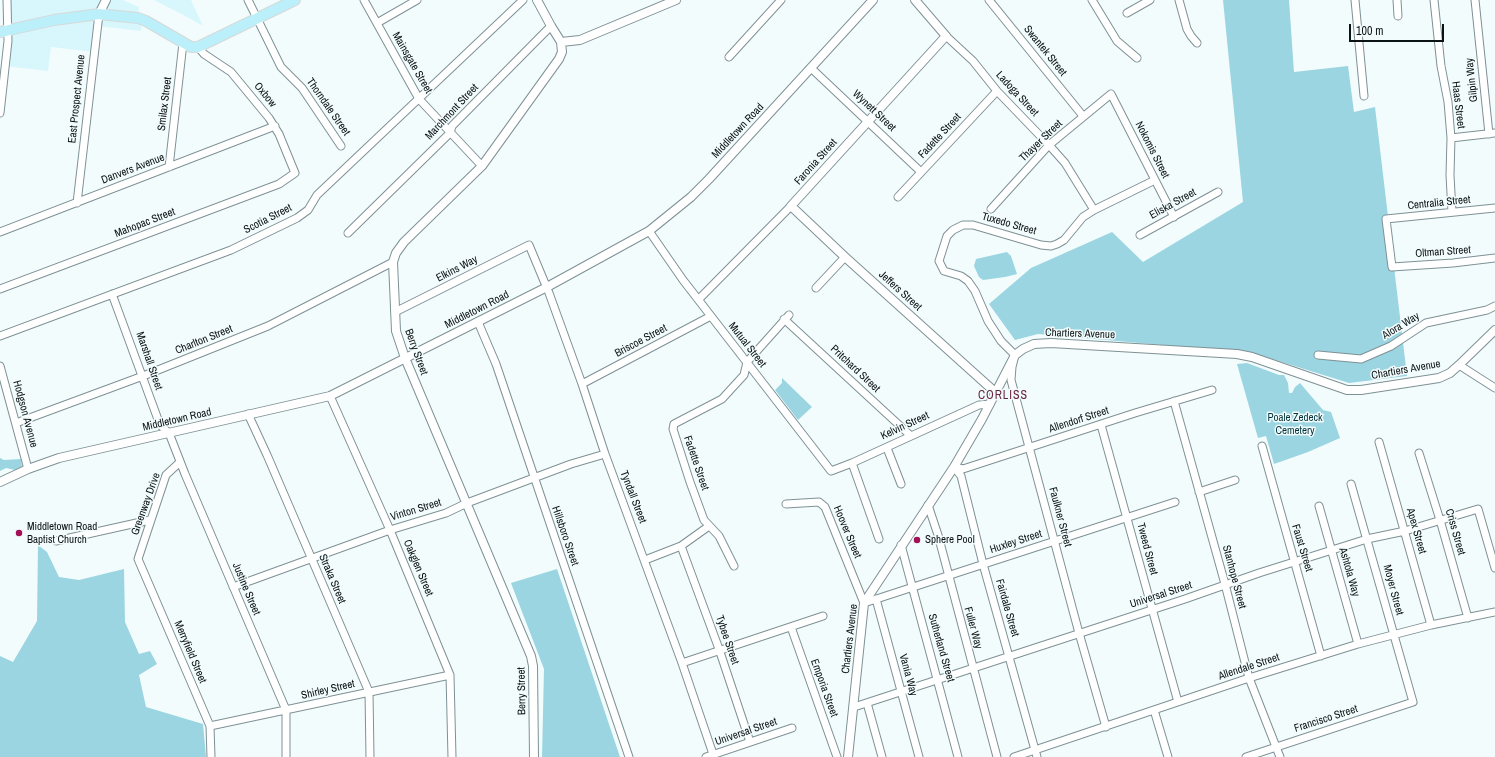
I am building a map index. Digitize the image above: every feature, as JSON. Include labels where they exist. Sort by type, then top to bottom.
[{"type":"main road","points":[[4,31],[54,20],[99,14],[138,18],[146,21],[191,47],[201,47],[295,0]]},
{"type":"street","points":[[0,112],[7,0]]},
{"type":"street","name":"East Prospect Avenue","points":[[77,203],[99,14],[106,0]]},
{"type":"street","name":"Thorndale Street","points":[[248,0],[256,20],[280,67],[302,88],[341,146]]},
{"type":"street","name":"Mainsgate Street","points":[[364,0],[419,99],[482,166]]},
{"type":"street","points":[[376,23],[417,0]]},
{"type":"street","name":"Scotia Street","points":[[0,336],[231,250],[297,218],[308,210],[317,195],[523,0]]},
{"type":"street","points":[[537,0],[561,42],[580,40],[676,0]]},
{"type":"street","points":[[728,57],[781,0]]},
{"type":"street","name":"Middletown Road","points":[[0,482],[28,469],[59,458],[330,396],[546,287],[648,231],[691,197],[709,179],[872,0]]},
{"type":"street","name":"Ladoga Street","points":[[915,0],[946,36],[973,61],[997,90],[1050,145],[1065,163],[1094,210]]},
{"type":"street","name":"Swantek Street","points":[[989,0],[1083,116]]},
{"type":"street","points":[[1092,0],[1117,41],[1137,58]]},
{"type":"street","points":[[1127,13],[1150,0]]},
{"type":"street","points":[[1179,0],[1187,30],[1197,42]]},
{"type":"street","points":[[1355,0],[1364,96]]},
{"type":"street","points":[[1397,0],[1398,16]]},
{"type":"street","name":"Haas Street","points":[[1434,0],[1441,66],[1448,102],[1451,138],[1450,174],[1452,212]]},
{"type":"street","name":"Gilpin Way","points":[[1475,0],[1492,134]]},
{"type":"street","name":"Marchmont Street","points":[[348,233],[450,133],[452,126],[551,26]]},
{"type":"street","name":"Faronia Street","points":[[699,299],[791,206],[946,36]]},
{"type":"street","name":"Smilax Street","points":[[168,168],[183,42]]},
{"type":"street","name":"Berry Street","points":[[534,757],[533,666],[531,656],[405,358],[396,331],[393,262],[396,253],[404,242],[482,166],[559,59],[562,52],[561,42]]},
{"type":"street","name":"Oxbow","points":[[201,47],[204,54],[236,77],[275,126],[295,173]]},
{"type":"street","name":"Wynett Street","points":[[811,68],[921,172]]},
{"type":"street","name":"Fadette Street","points":[[898,197],[997,90]]},
{"type":"street","name":"Thayer Street","points":[[991,209],[1050,145],[1111,94]]},
{"type":"street","name":"Nokomis Street","points":[[1111,94],[1174,217]]},
{"type":"street","name":"Danvers Avenue","points":[[0,232],[275,126]]},
{"type":"street","points":[[1451,138],[1492,134]]},
{"type":"street","name":"Mahopac Street","points":[[0,289],[279,184],[295,173]]},
{"type":"street","name":"Tuxedo Street","points":[[1016,355],[1001,341],[988,321],[975,290],[968,280],[961,276],[944,271],[939,261],[947,236],[953,230],[963,225],[973,225],[1051,246],[1064,240],[1083,217],[1094,210],[1155,180]]},
{"type":"street","name":"Eliska Street","points":[[1140,234],[1218,192]]},
{"type":"street","name":"Jeffers Street","points":[[791,206],[845,257],[995,392]]},
{"type":"street","name":"Centralia Street","points":[[1392,267],[1386,219],[1495,208]]},
{"type":"street","name":"Mutual Street","points":[[648,231],[683,280],[831,471]]},
{"type":"street","name":"Tyndall Street","points":[[529,245],[582,384],[605,454],[682,663],[711,756]]},
{"type":"street","name":"Elkins Way","points":[[395,312],[529,245]]},
{"type":"street","points":[[816,288],[845,257]]},
{"type":"street","name":"Oltman Street","points":[[1392,267],[1453,263],[1495,258]]},
{"type":"street","name":"Charlton Street","points":[[16,423],[143,376],[268,326],[393,262]]},
{"type":"street","name":"Marshall Street","points":[[112,294],[160,425],[169,433]]},
{"type":"street","name":"Alora Way","points":[[1318,355],[1362,359],[1391,346],[1426,323],[1487,310],[1495,306]]},
{"type":"street","name":"Briscoe Street","points":[[582,384],[711,316]]},
{"type":"street","name":"Fadette Street","points":[[709,526],[704,520],[690,482],[673,429],[674,424],[722,399],[744,375],[747,362],[787,317]]},
{"type":"street","name":"Pritchard Street","points":[[787,317],[911,436]]},
{"type":"street","name":"Hillsboro Street","points":[[478,322],[496,364],[629,757]]},
{"type":"street","name":"Chartiers Avenue","points":[[848,757],[864,603],[954,467],[1016,355],[1023,349],[1034,344],[1051,343],[1236,354],[1252,357],[1347,390],[1361,390],[1439,378],[1450,373],[1460,365],[1495,330]]},
{"type":"street","name":"Faulkner Street","points":[[1016,355],[1012,367],[1011,380],[1079,633],[1106,727]]},
{"type":"street","points":[[1460,365],[1495,388]]},
{"type":"street","name":"Hodgson Avenue","points":[[0,366],[28,469]]},
{"type":"street","name":"Allendorf Street","points":[[954,467],[963,470],[1212,390]]},
{"type":"street","name":"Oakglen Street","points":[[330,396],[390,530],[450,675],[452,757]]},
{"type":"street","name":"Stanhope Street","points":[[1174,401],[1250,678],[1280,757]]},
{"type":"street","name":"Kelvin Street","points":[[831,471],[887,448],[979,405],[990,404]]},
{"type":"street","name":"Straka Street","points":[[248,414],[369,692],[370,757]]},
{"type":"street","name":"Tweed Street","points":[[1101,425],[1178,702]]},
{"type":"street","name":"Justine Street","points":[[169,433],[286,710],[286,757]]},
{"type":"street","name":"Apex Street","points":[[1379,442],[1431,625]]},
{"type":"street","name":"Faust Street","points":[[1262,446],[1321,656]]},
{"type":"street","points":[[887,448],[901,484]]},
{"type":"street","name":"Vinton Street","points":[[233,587],[390,530],[446,513],[467,503],[571,464],[605,454]]},
{"type":"street","name":"Criss Street","points":[[1418,454],[1440,520],[1468,618]]},
{"type":"street","name":"Greenway Drive","points":[[138,558],[166,475],[180,462]]},
{"type":"street","points":[[852,463],[879,539]]},
{"type":"street","name":"Fairdale Street","points":[[954,467],[961,476],[983,564],[1036,754]]},
{"type":"street","points":[[1199,492],[1235,480]]},
{"type":"street","name":"Moyer Street","points":[[1351,484],[1414,702]]},
{"type":"street","name":"Hoover Street","points":[[786,504],[819,502],[825,507],[864,603]]},
{"type":"street","name":"Huxley Street","points":[[864,603],[1175,502]]},
{"type":"street","name":"Fuller Way","points":[[928,505],[938,535],[972,668],[997,757]]},
{"type":"street","name":"Ashtola Way","points":[[1319,506],[1358,644]]},
{"type":"street","name":"Universal Street","points":[[854,707],[867,704],[901,691],[1332,550],[1478,509],[1495,568]]},
{"type":"street","points":[[56,541],[150,520]]},
{"type":"street","points":[[645,560],[681,546],[709,526],[717,533],[734,566]]},
{"type":"street","name":"Tybee Street","points":[[681,546],[719,650],[750,742]]},
{"type":"street","name":"Sutherland Street","points":[[901,546],[958,757]]},
{"type":"street","name":"Merryfield Street","points":[[138,558],[210,726],[211,757]]},
{"type":"street","name":"Vania Way","points":[[876,599],[919,757]]},
{"type":"street","name":"Allendale Street","points":[[1014,757],[1036,754],[1154,710],[1358,644],[1431,625],[1495,612]]},
{"type":"street","points":[[682,663],[823,616]]},
{"type":"street","name":"Emporia Street","points":[[791,627],[837,757]]},
{"type":"street","name":"Shirley Street","points":[[210,726],[450,675]]},
{"type":"street","name":"Francisco Street","points":[[1246,757],[1414,702]]},
{"type":"street","points":[[867,704],[882,757]]},
{"type":"street","points":[[1154,710],[1168,757]]},
{"type":"street","name":"Universal Street","points":[[711,756],[792,728]]},
{"type":"shaded area","points":[[7,0],[123,0],[139,7],[138,18],[142,19],[141,31],[97,26],[94,52],[51,47],[48,71],[5,66]]},
{"type":"shaded area","points":[[154,0],[191,0],[203,26],[189,18]]},
{"type":"green space","points":[[1223,0],[1289,0],[1294,72],[1348,66],[1354,112],[1375,107],[1407,376],[1349,383],[1253,353],[1038,334],[1015,340],[989,304],[1031,268],[1112,232],[1143,262],[1243,202]]},
{"type":"green space","points":[[1007,252],[1011,256],[1017,274],[983,280],[979,277],[974,266],[976,259]]},
{"type":"green space","name":"Poale Zedeck Cemetery","points":[[1247,363],[1279,375],[1284,375],[1288,383],[1289,393],[1292,393],[1295,387],[1300,383],[1323,410],[1331,412],[1340,438],[1308,452],[1274,464],[1266,436],[1258,438],[1237,364]]},
{"type":"green space","points":[[782,378],[812,407],[798,420],[775,390],[782,383]]},
{"type":"green space","points":[[0,458],[4,460],[21,459],[22,467],[15,470],[6,468],[0,471]]},
{"type":"green space","points":[[38,545],[47,552],[59,577],[79,580],[124,569],[125,622],[139,654],[150,651],[157,664],[139,675],[146,707],[203,724],[206,757],[0,757],[0,656],[13,662],[37,621]]},
{"type":"green space","points":[[557,569],[620,757],[542,757],[544,669],[511,583]]},
{"type":"place","name":"Middletown Road Baptist Church","points":[[19,533]]},
{"type":"place","name":"Sphere Pool","points":[[917,540]]},
{"type":"district","name":"CORLISS","points":[[1003,396]]}]
